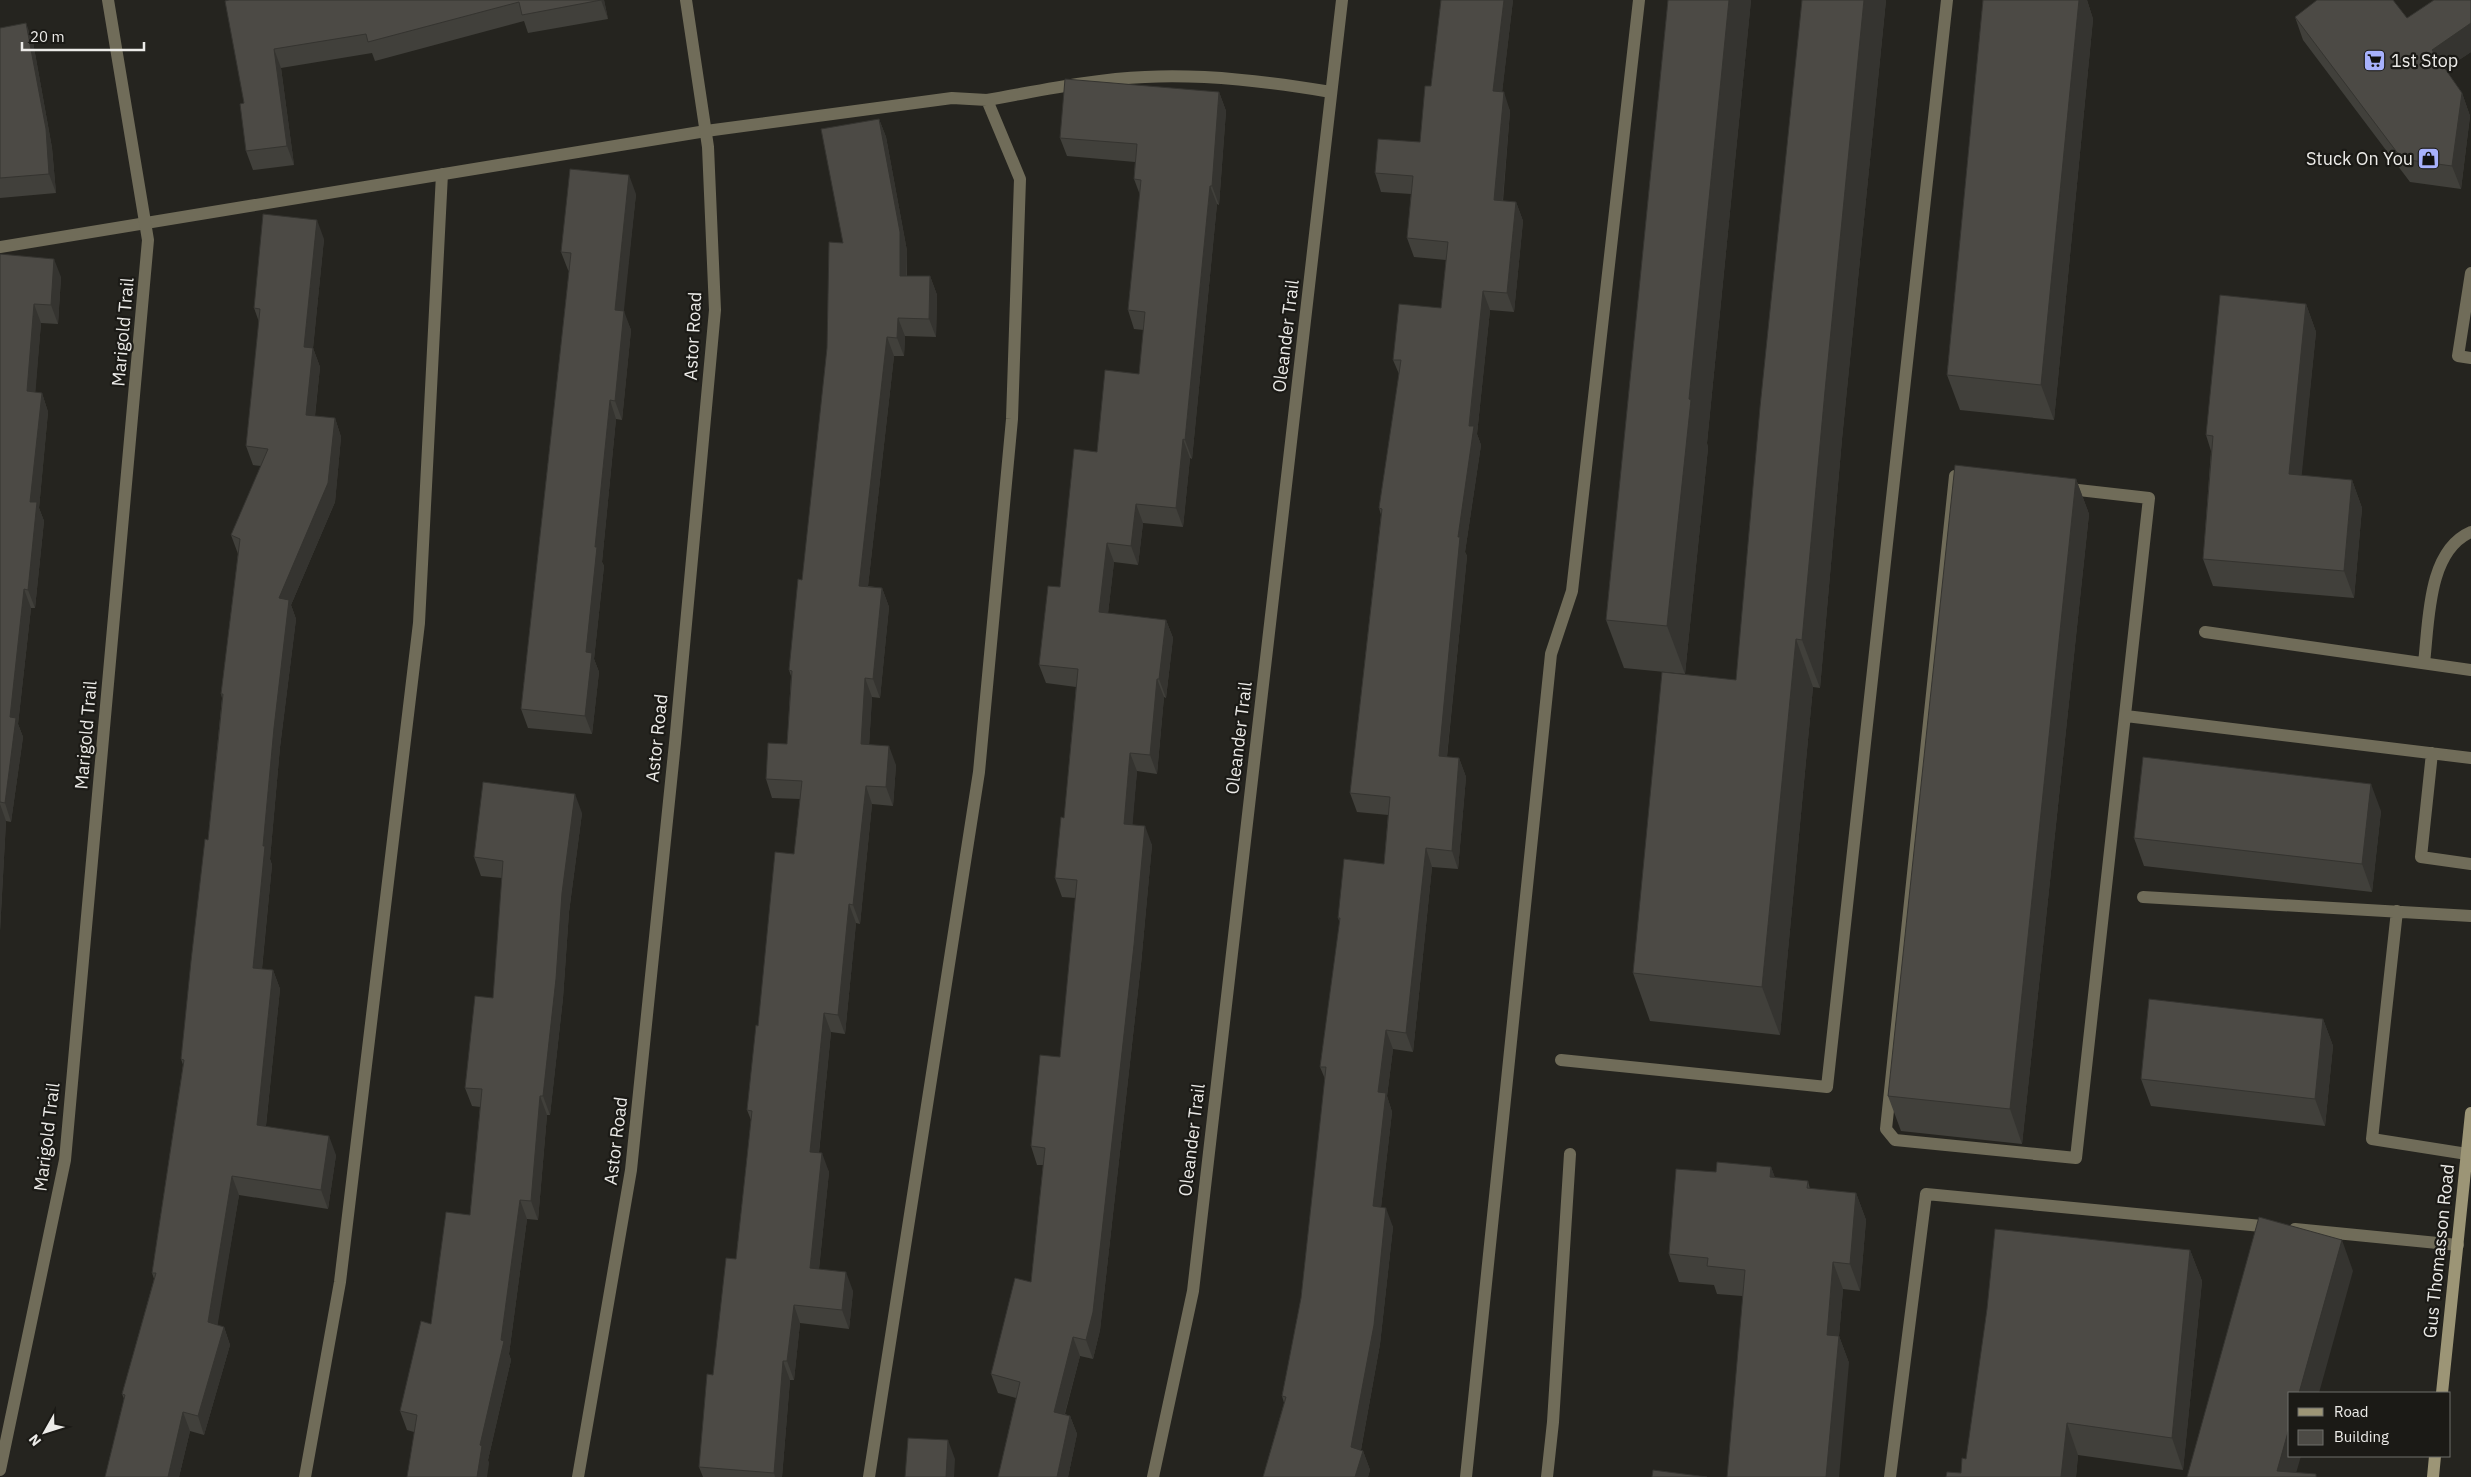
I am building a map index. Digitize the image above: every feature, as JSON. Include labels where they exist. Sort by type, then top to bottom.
[{"type":"main road","name":"Gus Thomasson Road","points":[[2442,1392],[2471,1113]]},
{"type":"main road","points":[[2433,1477],[2435,1457]]},
{"type":"street","name":"Marigold Trail","points":[[0,1470],[65,1160],[148,240],[108,0]]},
{"type":"street","name":"Astor Road","points":[[578,1477],[631,1170],[678,713],[715,310],[706,131],[686,0]]},
{"type":"street","name":"Oleander Trail","points":[[1153,1477],[1193,1291],[1342,0]]},
{"type":"street","points":[[1466,1477],[1551,654],[1572,591],[1639,0]]},
{"type":"street","points":[[1561,1060],[1827,1087],[1947,0]]},
{"type":"street","points":[[0,247],[706,131],[952,98],[987,100],[1089,82],[1144,77],[1195,76],[1332,92]]},
{"type":"street","points":[[869,1477],[979,772],[1012,419],[1020,180],[987,100]]},
{"type":"street","points":[[305,1477],[340,1282],[419,623],[442,174]]},
{"type":"street","points":[[2471,273],[2458,356],[2471,358]]},
{"type":"street","points":[[1955,476],[2150,498],[2126,716],[2076,1158],[1896,1140],[1886,1129],[1955,476]]},
{"type":"street","points":[[2424,663],[2434,578],[2444,557],[2461,536],[2471,532]]},
{"type":"street","points":[[2205,632],[2471,670]]},
{"type":"street","points":[[2126,716],[2471,758]]},
{"type":"street","points":[[2432,753],[2422,857],[2471,864]]},
{"type":"street","points":[[2143,897],[2471,916]]},
{"type":"street","points":[[2397,911],[2372,1139],[2467,1154]]},
{"type":"street","points":[[1548,1477],[1570,1154]]},
{"type":"street","points":[[1890,1477],[1926,1194],[2458,1245]]},
{"type":"building","points":[[601,0],[522,15],[519,2],[368,42],[366,34],[274,49],[287,146],[246,151],[240,104],[244,103],[225,1]]},
{"type":"building","points":[[1441,0],[1504,0],[1493,91],[1504,92],[1494,200],[1516,202],[1507,293],[1483,291],[1469,426],[1474,426],[1458,537],[1460,537],[1439,756],[1459,758],[1452,851],[1426,848],[1406,1033],[1386,1030],[1378,1092],[1386,1093],[1373,1206],[1386,1208],[1374,1325],[1351,1447],[1363,1451],[1355,1477],[1263,1477],[1286,1397],[1282,1396],[1301,1298],[1326,1067],[1320,1067],[1340,918],[1338,918],[1344,859],[1384,864],[1390,797],[1350,793],[1382,509],[1379,508],[1401,360],[1393,360],[1399,304],[1441,308],[1448,242],[1407,238],[1413,176],[1375,173],[1378,139],[1420,142],[1425,86],[1431,86]]},
{"type":"building","points":[[1668,0],[1729,0],[1689,399],[1691,400],[1667,626],[1606,620]]},
{"type":"building","points":[[1802,0],[1864,0],[1802,640],[1796,639],[1762,987],[1633,973],[1662,672],[1736,680],[1760,407]]},
{"type":"building","points":[[1983,0],[2079,0],[2041,385],[1947,375]]},
{"type":"building","points":[[2317,0],[2393,0],[2407,18],[2434,0],[2471,0],[2471,23],[2432,50],[2462,93],[2452,166],[2402,159],[2295,17]]},
{"type":"building","points":[[26,23],[46,129],[49,174],[0,178],[0,28]]},
{"type":"building","points":[[1065,79],[1219,92],[1212,186],[1210,186],[1185,440],[1183,439],[1176,508],[1136,504],[1131,546],[1107,543],[1099,612],[1166,620],[1159,679],[1157,679],[1150,755],[1130,753],[1124,824],[1145,826],[1134,945],[1093,1312],[1086,1340],[1073,1337],[1054,1412],[1070,1416],[1057,1477],[998,1477],[1020,1382],[991,1374],[1015,1278],[1031,1282],[1045,1148],[1031,1146],[1040,1055],[1060,1057],[1077,880],[1055,878],[1061,817],[1064,818],[1078,669],[1039,665],[1048,586],[1060,587],[1074,449],[1097,452],[1105,370],[1139,374],[1145,312],[1128,310],[1141,180],[1134,179],[1137,144],[1060,138]]},
{"type":"building","points":[[879,119],[900,232],[900,276],[930,276],[929,319],[898,318],[897,338],[887,337],[859,586],[882,588],[873,679],[865,678],[861,744],[889,746],[886,787],[866,786],[853,905],[849,904],[838,1015],[824,1013],[810,1152],[822,1153],[810,1268],[846,1272],[842,1310],[794,1305],[787,1361],[783,1361],[774,1473],[699,1467],[707,1374],[713,1375],[726,1258],[736,1259],[752,1111],[747,1110],[756,1025],[758,1026],[775,852],[794,854],[802,781],[766,779],[768,743],[787,744],[792,671],[789,670],[798,579],[802,580],[827,348],[829,242],[843,243],[821,129]]},
{"type":"building","points":[[570,169],[629,175],[615,310],[624,311],[615,401],[610,400],[595,547],[597,547],[586,652],[592,653],[585,716],[521,709],[571,253],[561,252]]},
{"type":"building","points":[[263,214],[317,220],[304,347],[313,348],[306,415],[335,418],[328,483],[279,598],[289,600],[274,728],[253,968],[273,970],[257,1125],[329,1136],[321,1190],[232,1176],[208,1322],[224,1327],[198,1416],[183,1412],[168,1477],[105,1477],[125,1395],[122,1394],[156,1273],[152,1273],[184,1060],[181,1059],[191,961],[205,839],[208,840],[223,694],[221,694],[240,539],[231,535],[268,449],[246,446],[260,309],[254,308]]},
{"type":"building","points":[[0,254],[54,259],[51,305],[34,304],[27,391],[42,393],[30,502],[37,502],[28,590],[24,589],[10,717],[16,718],[5,803],[0,802]]},
{"type":"building","points":[[2220,295],[2306,304],[2289,474],[2352,480],[2344,571],[2203,559],[2213,436],[2206,435]]},
{"type":"building","points":[[1955,465],[2076,479],[2010,1109],[1888,1096]]},
{"type":"building","points":[[2143,757],[2371,784],[2362,864],[2134,838]]},
{"type":"building","points":[[483,782],[575,794],[562,893],[556,979],[543,1096],[540,1096],[531,1201],[520,1200],[501,1340],[504,1341],[480,1445],[482,1446],[477,1477],[407,1477],[417,1415],[400,1411],[421,1321],[431,1324],[446,1212],[470,1215],[482,1089],[465,1088],[475,996],[493,998],[503,861],[474,857]]},
{"type":"building","points":[[2149,999],[2323,1019],[2315,1099],[2141,1079]]},
{"type":"building","points":[[1717,1162],[1771,1167],[1770,1177],[1808,1181],[1807,1188],[1856,1193],[1850,1264],[1833,1262],[1827,1335],[1839,1336],[1826,1477],[1727,1477],[1745,1270],[1707,1266],[1708,1258],[1669,1254],[1676,1169],[1716,1172]]},
{"type":"building","points":[[2259,1217],[2342,1240],[2299,1392],[2288,1392],[2288,1432],[2277,1471],[2316,1474],[2316,1477],[2187,1477]]},
{"type":"building","points":[[1995,1229],[2190,1250],[2172,1438],[2067,1423],[2061,1477],[1946,1477],[1947,1472],[1961,1473],[1962,1458],[1966,1459],[1987,1309]]},
{"type":"building","points":[[908,1438],[948,1440],[946,1477],[905,1477]]},
{"type":"building","points":[[1653,1470],[1707,1477],[1652,1477]]},
{"type":"place","name":"1st Stop","points":[[2375,61]]},
{"type":"place","name":"Stuck On You","points":[[2429,159]]}]
